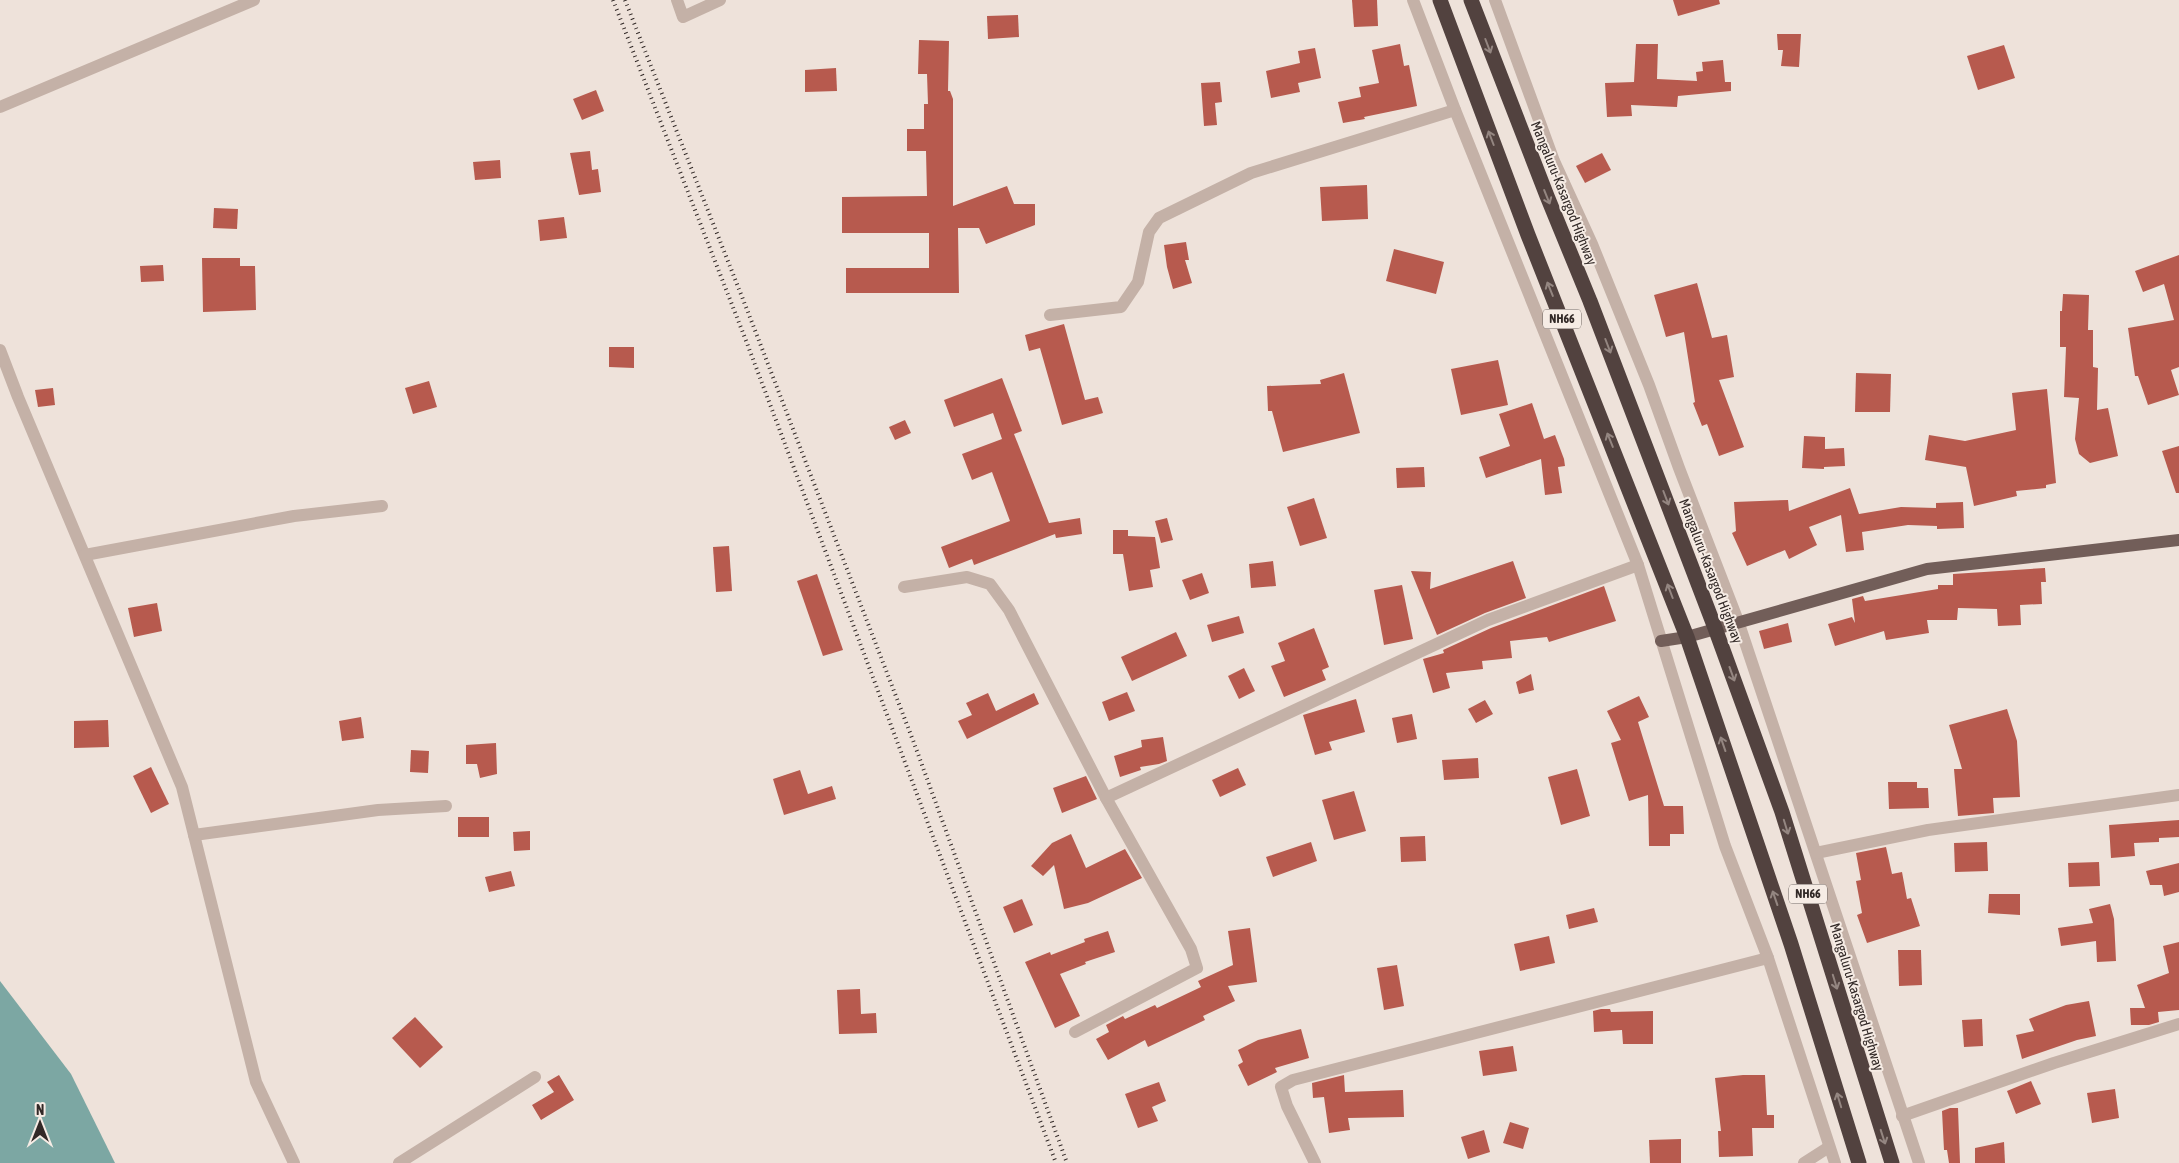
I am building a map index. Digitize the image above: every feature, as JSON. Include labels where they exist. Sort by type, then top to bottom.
[{"type":"highway","name":"NH66","points":[[1440,0],[1528,235],[1687,637],[1790,944],[1860,1163]]},
{"type":"highway","name":"Mangaluru-Kasargod Highway","points":[[1471,0],[1543,187],[1590,301],[1715,628],[1782,812],[1892,1163]]},
{"type":"main road","points":[[1661,641],[1687,637],[1927,569],[2179,540]]},
{"type":"street","points":[[0,108],[254,0]]},
{"type":"street","points":[[677,0],[683,17],[720,0]]},
{"type":"street","points":[[1413,0],[1455,110],[1638,565],[1725,846],[1768,958],[1835,1163]]},
{"type":"street","points":[[1495,0],[1554,161],[1592,244],[1649,385],[1738,621],[1919,1163]]},
{"type":"street","points":[[1050,315],[1121,307],[1138,282],[1149,232],[1159,218],[1252,173],[1455,110]]},
{"type":"street","points":[[0,350],[182,787],[256,1082],[294,1163]]},
{"type":"street","points":[[85,556],[294,516],[382,506]]},
{"type":"street","points":[[1106,798],[1488,620],[1638,565]]},
{"type":"street","points":[[904,587],[967,577],[990,584],[1009,610],[1106,798],[1191,949],[1197,968],[1075,1032]]},
{"type":"street","points":[[1816,853],[1928,830],[2179,795]]},
{"type":"street","points":[[194,835],[378,810],[446,806]]},
{"type":"street","points":[[1315,1163],[1287,1106],[1281,1087],[1292,1080],[1768,958]]},
{"type":"street","points":[[1902,1116],[2054,1063],[2179,1024]]},
{"type":"street","points":[[400,1163],[535,1077]]},
{"type":"street","points":[[1804,1163],[1829,1147]]},
{"type":"water","points":[[0,981],[71,1074],[115,1163],[0,1163]]},
{"type":"building","points":[[1352,0],[1377,0],[1378,26],[1354,27]]},
{"type":"building","points":[[1673,0],[1719,0],[1720,4],[1678,16]]},
{"type":"building","points":[[1018,15],[1019,37],[988,39],[987,16]]},
{"type":"building","points":[[1777,34],[1801,34],[1799,67],[1781,66],[1783,50],[1778,50]]},
{"type":"building","points":[[919,40],[949,41],[948,91],[950,91],[953,99],[953,206],[1007,186],[1014,204],[1035,204],[1035,225],[986,244],[979,228],[958,228],[959,293],[846,293],[846,268],[929,268],[929,233],[842,233],[842,197],[927,196],[926,151],[907,151],[907,129],[924,129],[924,104],[928,104],[927,74],[918,74]]},
{"type":"building","points":[[1400,44],[1404,66],[1409,65],[1417,106],[1343,123],[1338,102],[1361,97],[1359,87],[1379,83],[1372,50]]},
{"type":"building","points":[[1636,44],[1658,44],[1657,79],[1697,81],[1696,72],[1703,71],[1702,62],[1723,60],[1725,82],[1731,82],[1731,91],[1678,96],[1677,107],[1631,105],[1632,116],[1607,117],[1605,83],[1634,82]]},
{"type":"building","points":[[2004,45],[2015,78],[1978,90],[1967,56]]},
{"type":"building","points":[[1315,48],[1321,78],[1298,83],[1300,92],[1271,98],[1266,71],[1300,63],[1298,51]]},
{"type":"building","points":[[836,68],[837,91],[805,92],[805,70]]},
{"type":"building","points":[[1220,82],[1222,102],[1215,103],[1217,125],[1204,126],[1201,83]]},
{"type":"building","points":[[596,90],[604,111],[582,120],[573,99]]},
{"type":"building","points":[[590,151],[592,170],[598,169],[601,192],[579,195],[570,153]]},
{"type":"building","points":[[1602,153],[1611,170],[1585,183],[1576,166]]},
{"type":"building","points":[[500,160],[501,178],[475,180],[473,162]]},
{"type":"building","points":[[1367,185],[1368,219],[1322,221],[1320,187]]},
{"type":"building","points":[[214,208],[238,209],[237,229],[213,228]]},
{"type":"building","points":[[564,217],[567,238],[540,241],[538,220]]},
{"type":"building","points":[[1186,242],[1189,260],[1185,260],[1192,283],[1173,289],[1164,245]]},
{"type":"building","points":[[1394,249],[1444,262],[1436,294],[1386,281]]},
{"type":"building","points":[[2179,255],[2179,367],[2171,370],[2179,395],[2148,405],[2138,376],[2135,376],[2128,328],[2174,320],[2164,284],[2143,292],[2135,271]]},
{"type":"building","points":[[202,258],[240,258],[240,266],[255,266],[256,310],[203,312]]},
{"type":"building","points":[[163,265],[164,281],[141,282],[140,266]]},
{"type":"building","points":[[1697,283],[1712,338],[1727,335],[1734,377],[1719,380],[1744,447],[1719,456],[1707,424],[1702,426],[1693,403],[1695,402],[1684,332],[1666,337],[1654,295]]},
{"type":"building","points":[[2063,294],[2089,295],[2088,330],[2093,330],[2093,367],[2098,368],[2097,410],[2108,408],[2118,456],[2090,463],[2079,454],[2075,439],[2079,398],[2064,397],[2066,347],[2060,347],[2060,311],[2062,311]]},
{"type":"building","points":[[1064,324],[1085,400],[1098,397],[1103,413],[1062,425],[1040,348],[1029,351],[1025,335]]},
{"type":"building","points":[[609,347],[634,347],[634,368],[609,367]]},
{"type":"building","points":[[1498,360],[1508,405],[1461,415],[1451,369]]},
{"type":"building","points":[[1344,373],[1360,433],[1283,452],[1272,411],[1268,411],[1267,386],[1321,384],[1320,380]]},
{"type":"building","points":[[1856,373],[1891,374],[1890,412],[1855,412]]},
{"type":"building","points":[[1002,378],[1022,431],[1014,434],[1049,523],[1080,518],[1082,534],[1056,538],[1055,534],[974,565],[972,559],[949,568],[941,547],[1010,521],[992,472],[972,480],[962,454],[1002,439],[993,413],[954,427],[944,400]]},
{"type":"building","points":[[429,381],[437,407],[413,414],[405,388]]},
{"type":"building","points":[[53,388],[55,405],[38,407],[35,390]]},
{"type":"building","points":[[2047,389],[2056,483],[2046,485],[2046,488],[2016,491],[2017,496],[1974,506],[1966,467],[1925,460],[1929,435],[1965,441],[2016,430],[2012,393]]},
{"type":"building","points":[[1532,403],[1544,439],[1555,435],[1564,459],[1565,466],[1558,467],[1562,493],[1545,495],[1541,459],[1486,478],[1479,457],[1510,446],[1499,414]]},
{"type":"building","points":[[905,420],[911,433],[895,440],[889,427]]},
{"type":"building","points":[[1804,436],[1825,437],[1825,449],[1844,448],[1845,466],[1824,467],[1824,469],[1802,468]]},
{"type":"building","points":[[2179,446],[2179,493],[2176,493],[2162,451]]},
{"type":"building","points":[[1424,467],[1425,487],[1397,488],[1396,468]]},
{"type":"building","points":[[1850,488],[1859,514],[1901,507],[1936,508],[1936,503],[1963,502],[1964,528],[1937,529],[1937,526],[1908,525],[1862,532],[1864,550],[1846,552],[1841,515],[1809,527],[1817,545],[1789,559],[1785,550],[1747,566],[1732,533],[1736,531],[1734,502],[1788,500],[1789,511]]},
{"type":"building","points":[[1314,498],[1327,538],[1300,546],[1287,507]]},
{"type":"building","points":[[1167,518],[1173,540],[1161,543],[1155,521]]},
{"type":"building","points":[[1113,530],[1128,530],[1128,536],[1155,537],[1160,568],[1150,570],[1153,587],[1129,591],[1123,554],[1113,554]]},
{"type":"building","points":[[729,546],[732,591],[716,592],[713,547]]},
{"type":"building","points":[[1273,561],[1276,586],[1251,588],[1249,564]]},
{"type":"building","points":[[1513,561],[1526,598],[1485,613],[1437,635],[1411,571],[1431,572],[1430,589]]},
{"type":"building","points":[[2045,568],[2046,582],[2041,582],[2042,604],[2020,605],[2021,625],[1998,626],[1997,609],[1958,608],[1957,620],[1927,620],[1929,633],[1886,640],[1884,631],[1835,646],[1828,624],[1852,617],[1855,623],[1852,599],[1863,596],[1865,601],[1938,589],[1938,585],[1953,585],[1953,574]]},
{"type":"building","points":[[1202,573],[1209,593],[1190,600],[1182,580]]},
{"type":"building","points":[[817,574],[843,650],[823,656],[797,581]]},
{"type":"building","points":[[1402,585],[1413,639],[1384,645],[1374,590]]},
{"type":"building","points":[[1604,586],[1616,621],[1549,642],[1547,637],[1510,641],[1512,658],[1482,661],[1483,669],[1446,673],[1450,688],[1433,693],[1423,659],[1444,653],[1443,650],[1491,628]]},
{"type":"building","points":[[157,603],[162,631],[134,637],[128,608]]},
{"type":"building","points":[[1239,616],[1244,633],[1212,642],[1207,625]]},
{"type":"building","points":[[1788,623],[1792,642],[1764,649],[1759,631]]},
{"type":"building","points":[[1314,628],[1329,667],[1322,670],[1326,680],[1284,697],[1271,666],[1285,661],[1278,643]]},
{"type":"building","points":[[1176,632],[1187,656],[1132,681],[1121,657]]},
{"type":"building","points":[[1244,668],[1255,691],[1239,699],[1228,676]]},
{"type":"building","points":[[1531,674],[1534,690],[1519,694],[1516,682]]},
{"type":"building","points":[[1127,692],[1135,711],[1109,721],[1102,702]]},
{"type":"building","points":[[988,693],[996,711],[1034,693],[1039,704],[967,739],[958,721],[972,715],[966,703]]},
{"type":"building","points":[[1639,696],[1649,717],[1638,722],[1664,806],[1683,806],[1684,834],[1670,834],[1670,846],[1649,846],[1648,795],[1629,801],[1611,743],[1621,740],[1607,711]]},
{"type":"building","points":[[1356,699],[1365,732],[1329,742],[1332,750],[1315,755],[1303,715]]},
{"type":"building","points":[[1485,700],[1493,714],[1476,723],[1468,709]]},
{"type":"building","points":[[2007,709],[2017,741],[2020,797],[1993,798],[1994,813],[1958,816],[1954,769],[1962,769],[1949,725]]},
{"type":"building","points":[[1412,714],[1417,739],[1397,743],[1392,718]]},
{"type":"building","points":[[361,717],[364,738],[342,741],[339,721]]},
{"type":"building","points":[[108,720],[109,747],[74,748],[74,721]]},
{"type":"building","points":[[1163,737],[1167,761],[1140,767],[1141,770],[1120,777],[1114,756],[1142,747],[1141,740]]},
{"type":"building","points":[[496,743],[497,774],[480,778],[477,764],[466,764],[466,745]]},
{"type":"building","points":[[411,750],[429,751],[428,773],[410,772]]},
{"type":"building","points":[[1478,758],[1479,778],[1444,780],[1442,760]]},
{"type":"building","points":[[151,767],[169,804],[151,813],[133,776]]},
{"type":"building","points":[[1238,768],[1246,785],[1220,797],[1212,780]]},
{"type":"building","points":[[1577,769],[1590,816],[1561,825],[1548,777]]},
{"type":"building","points":[[800,770],[808,794],[832,786],[836,799],[784,815],[773,779]]},
{"type":"building","points":[[1086,776],[1097,799],[1062,813],[1053,788]]},
{"type":"building","points":[[1888,782],[1917,782],[1917,788],[1928,788],[1929,808],[1889,809]]},
{"type":"building","points":[[1354,791],[1366,831],[1334,840],[1322,800]]},
{"type":"building","points":[[458,817],[489,817],[489,837],[458,837]]},
{"type":"building","points":[[2179,820],[2179,837],[2159,838],[2159,842],[2134,843],[2135,856],[2111,858],[2109,825]]},
{"type":"building","points":[[530,831],[530,850],[514,851],[513,832]]},
{"type":"building","points":[[1071,834],[1086,868],[1125,849],[1142,878],[1088,903],[1064,909],[1054,865],[1043,876],[1031,866],[1052,843]]},
{"type":"building","points":[[1425,836],[1426,861],[1401,862],[1400,837]]},
{"type":"building","points":[[1311,842],[1317,861],[1273,877],[1266,857]]},
{"type":"building","points":[[1987,842],[1988,871],[1955,872],[1954,843]]},
{"type":"building","points":[[1886,847],[1892,874],[1902,872],[1907,899],[1911,898],[1920,926],[1867,943],[1857,915],[1862,913],[1856,881],[1861,880],[1856,853]]},
{"type":"building","points":[[2099,862],[2100,886],[2069,887],[2068,863]]},
{"type":"building","points":[[2179,863],[2179,892],[2164,896],[2162,885],[2150,885],[2146,871]]},
{"type":"building","points":[[511,871],[515,886],[489,892],[485,877]]},
{"type":"building","points":[[1989,894],[2020,894],[2020,915],[1988,913]]},
{"type":"building","points":[[1022,899],[1033,925],[1014,933],[1003,907]]},
{"type":"building","points":[[2110,904],[2114,919],[2116,961],[2097,962],[2096,941],[2061,946],[2058,928],[2093,923],[2089,909]]},
{"type":"building","points":[[1594,908],[1598,922],[1569,929],[1566,915]]},
{"type":"building","points":[[1250,928],[1257,982],[1228,986],[1235,1001],[1203,1016],[1205,1020],[1148,1047],[1145,1040],[1108,1060],[1096,1039],[1109,1032],[1106,1025],[1123,1016],[1125,1019],[1155,1005],[1157,1008],[1201,987],[1198,981],[1233,965],[1228,931]]},
{"type":"building","points":[[1108,931],[1115,952],[1085,962],[1086,964],[1060,974],[1080,1016],[1055,1028],[1025,962],[1050,952],[1051,955],[1085,942],[1084,939]]},
{"type":"building","points":[[1549,936],[1555,963],[1520,971],[1514,944]]},
{"type":"building","points":[[2179,942],[2179,1010],[2158,1012],[2159,1022],[2149,1025],[2131,1025],[2130,1008],[2145,1008],[2137,985],[2169,973],[2163,946]]},
{"type":"building","points":[[1898,950],[1921,950],[1922,985],[1899,986]]},
{"type":"building","points":[[1397,965],[1404,1006],[1384,1010],[1377,968]]},
{"type":"building","points":[[860,989],[861,1014],[876,1013],[877,1033],[839,1034],[837,990]]},
{"type":"building","points":[[2089,1001],[2096,1036],[2077,1040],[2022,1059],[2016,1035],[2034,1031],[2029,1019],[2066,1005]]},
{"type":"building","points":[[1610,1009],[1611,1012],[1653,1011],[1653,1044],[1623,1044],[1622,1030],[1594,1032],[1593,1011]]},
{"type":"building","points":[[415,1017],[443,1047],[420,1068],[392,1038]]},
{"type":"building","points":[[1982,1019],[1983,1046],[1964,1047],[1962,1020]]},
{"type":"building","points":[[1301,1029],[1309,1058],[1275,1068],[1277,1072],[1248,1086],[1238,1065],[1243,1062],[1238,1050],[1258,1040]]},
{"type":"building","points":[[1513,1046],[1517,1071],[1483,1076],[1479,1051]]},
{"type":"building","points":[[559,1075],[574,1100],[541,1120],[532,1105],[554,1092],[547,1082]]},
{"type":"building","points":[[1344,1075],[1345,1092],[1403,1090],[1404,1117],[1348,1118],[1350,1130],[1329,1133],[1324,1097],[1313,1098],[1312,1083]]},
{"type":"building","points":[[1765,1075],[1767,1115],[1774,1115],[1774,1128],[1752,1128],[1753,1156],[1719,1157],[1718,1131],[1721,1131],[1715,1078]]},
{"type":"building","points":[[2031,1081],[2041,1104],[2016,1114],[2007,1091]]},
{"type":"building","points":[[1159,1082],[1166,1101],[1152,1107],[1158,1121],[1138,1128],[1125,1094]]},
{"type":"building","points":[[2115,1089],[2119,1118],[2092,1123],[2087,1093]]},
{"type":"building","points":[[1958,1108],[1960,1163],[1949,1163],[1947,1150],[1944,1150],[1942,1111]]},
{"type":"building","points":[[1510,1122],[1529,1128],[1523,1149],[1503,1143]]},
{"type":"building","points":[[1484,1130],[1490,1152],[1468,1159],[1461,1137]]},
{"type":"building","points":[[1681,1139],[1681,1163],[1650,1163],[1649,1140]]},
{"type":"building","points":[[2004,1142],[2005,1163],[1975,1163],[1975,1148]]},
{"type":"railway","points":[[613,0],[745,338],[1056,1163]]},
{"type":"railway","points":[[625,0],[914,743],[1067,1163]]}]
